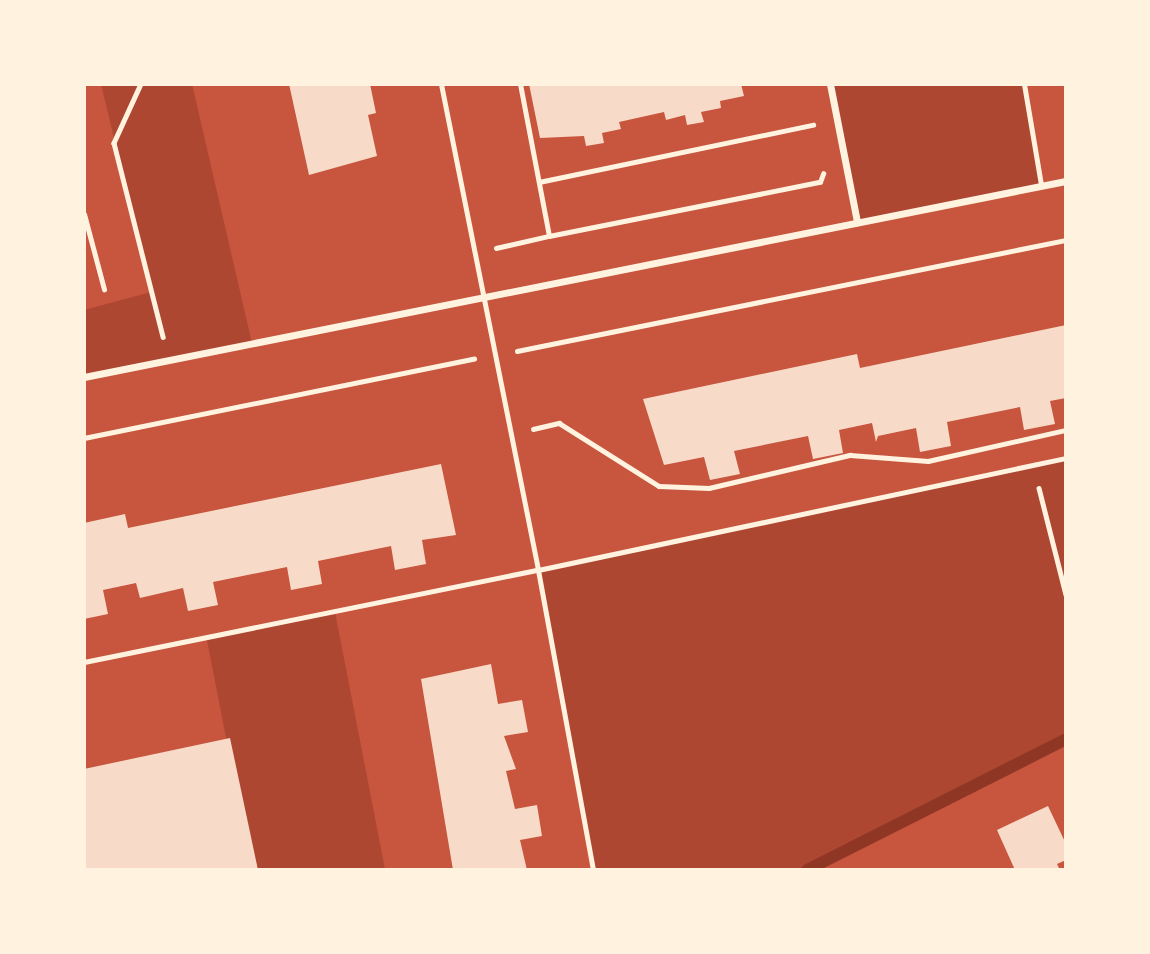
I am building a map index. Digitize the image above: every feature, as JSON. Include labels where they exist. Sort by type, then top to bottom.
[{"type":"street","points":[[830,84],[858,222]]},
{"type":"street","points":[[84,377],[1066,181]]},
{"type":"lane","points":[[441,84],[538,570],[593,870]]},
{"type":"lane","points":[[1024,84],[1041,185]]},
{"type":"lane","points":[[84,214],[104,289]]},
{"type":"lane","points":[[84,662],[538,570],[1066,458]]},
{"type":"path","points":[[141,84],[114,143],[163,337]]},
{"type":"path","points":[[520,84],[549,236]]},
{"type":"path","points":[[811,111],[816,137]]},
{"type":"path","points":[[539,182],[813,125]]},
{"type":"path","points":[[475,252],[820,182],[821,160]]},
{"type":"path","points":[[84,438],[1066,240]]},
{"type":"path","points":[[511,433],[559,424],[659,486],[709,488],[850,455],[928,461],[1066,430]]},
{"type":"path","points":[[1033,466],[1066,596]]},
{"type":"shaded area","points":[[101,84],[192,84],[252,343],[84,377],[84,310],[151,292]]},
{"type":"shaded area","points":[[830,84],[1024,84],[1041,185],[857,222]]},
{"type":"shaded area","points":[[1066,458],[1066,739],[807,870],[593,870],[538,570]]},
{"type":"shaded area","points":[[335,612],[385,870],[252,870],[206,637]]},
{"type":"building","points":[[289,84],[370,84],[376,113],[368,115],[377,156],[309,175]]},
{"type":"building","points":[[529,84],[741,84],[744,96],[720,101],[721,108],[701,112],[704,122],[687,125],[685,115],[666,120],[664,112],[619,122],[621,129],[602,133],[604,143],[586,146],[584,136],[540,138]]},
{"type":"building","points":[[1066,325],[1066,398],[1050,401],[1055,424],[1024,430],[1020,407],[947,422],[951,446],[920,452],[916,428],[878,436],[876,442],[872,423],[839,430],[843,453],[813,459],[808,436],[734,451],[740,474],[710,480],[704,457],[664,465],[643,399],[857,354],[860,368]]},
{"type":"building","points":[[441,464],[456,535],[422,540],[426,564],[395,570],[391,546],[318,561],[322,584],[291,590],[287,567],[213,582],[218,605],[188,611],[183,588],[140,598],[136,583],[103,590],[108,614],[84,619],[84,523],[125,514],[128,528]]},
{"type":"building","points":[[491,664],[498,704],[522,700],[528,732],[504,736],[516,769],[506,771],[515,809],[537,805],[542,836],[520,840],[527,870],[453,870],[421,679]]},
{"type":"building","points":[[230,738],[258,870],[84,870],[84,769]]},
{"type":"building","points":[[1048,806],[1066,844],[1066,860],[1057,864],[1060,870],[1015,870],[997,830]]},
{"type":"waterway","points":[[807,870],[1066,739]]}]
